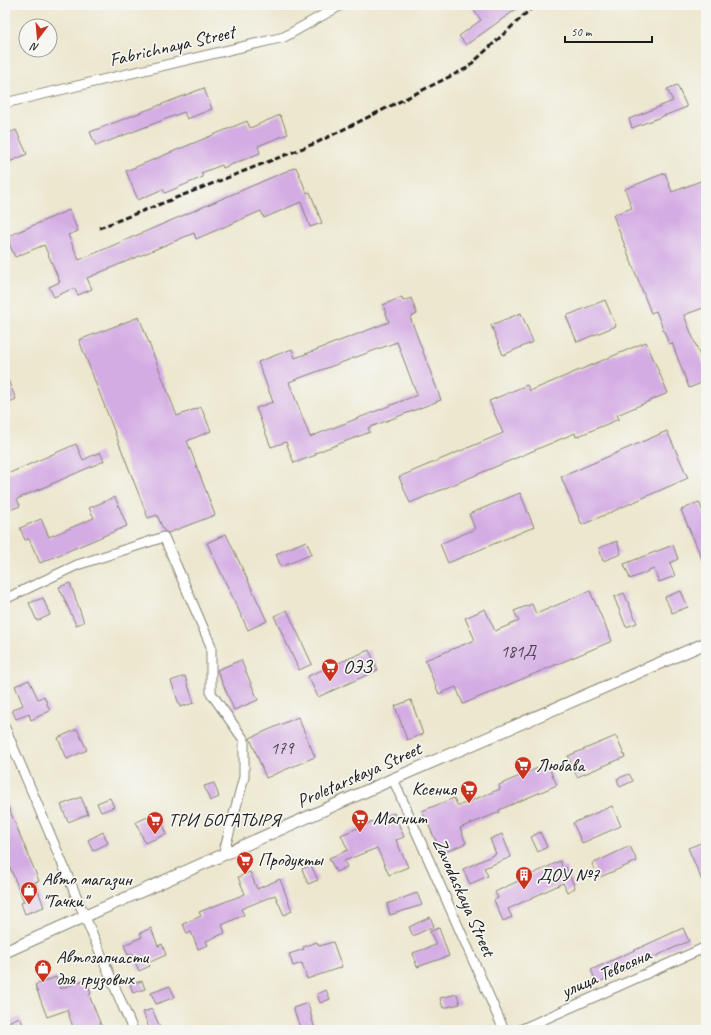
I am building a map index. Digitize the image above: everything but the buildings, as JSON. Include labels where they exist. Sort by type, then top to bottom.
[{"type":"street","name":"Fabrichnaya Street","points":[[5,103],[284,37],[341,5]]},
{"type":"street","points":[[5,599],[77,565],[164,537],[211,646],[211,693],[244,740],[244,777],[223,855]]},
{"type":"street","name":"Proletarskaya Street","points":[[5,952],[393,779],[706,643]]},
{"type":"street","points":[[5,728],[133,1030]]},
{"type":"street","name":"Zavodaskaya Street","points":[[393,779],[504,1030]]},
{"type":"street","name":"улица Тевосяна","points":[[520,1030],[706,947]]},
{"type":"railway","points":[[99,228],[316,143],[467,68],[535,5]]},
{"type":"place","name":"ОЭЗ","points":[[330,682]]},
{"type":"place","name":"Любава","points":[[523,780]]},
{"type":"place","name":"Ксения","points":[[469,804]]},
{"type":"place","name":"Магнит","points":[[360,833]]},
{"type":"place","name":"ТРИ БОГАТЫРЯ","points":[[155,835]]},
{"type":"place","name":"Продукты","points":[[245,875]]},
{"type":"place","name":"ДОУ №7","points":[[524,890]]},
{"type":"place","name":"Авто магазин \"Тачки\"","points":[[29,905]]},
{"type":"place","name":"Автозапчасти для грузовых","points":[[43,983]]}]
